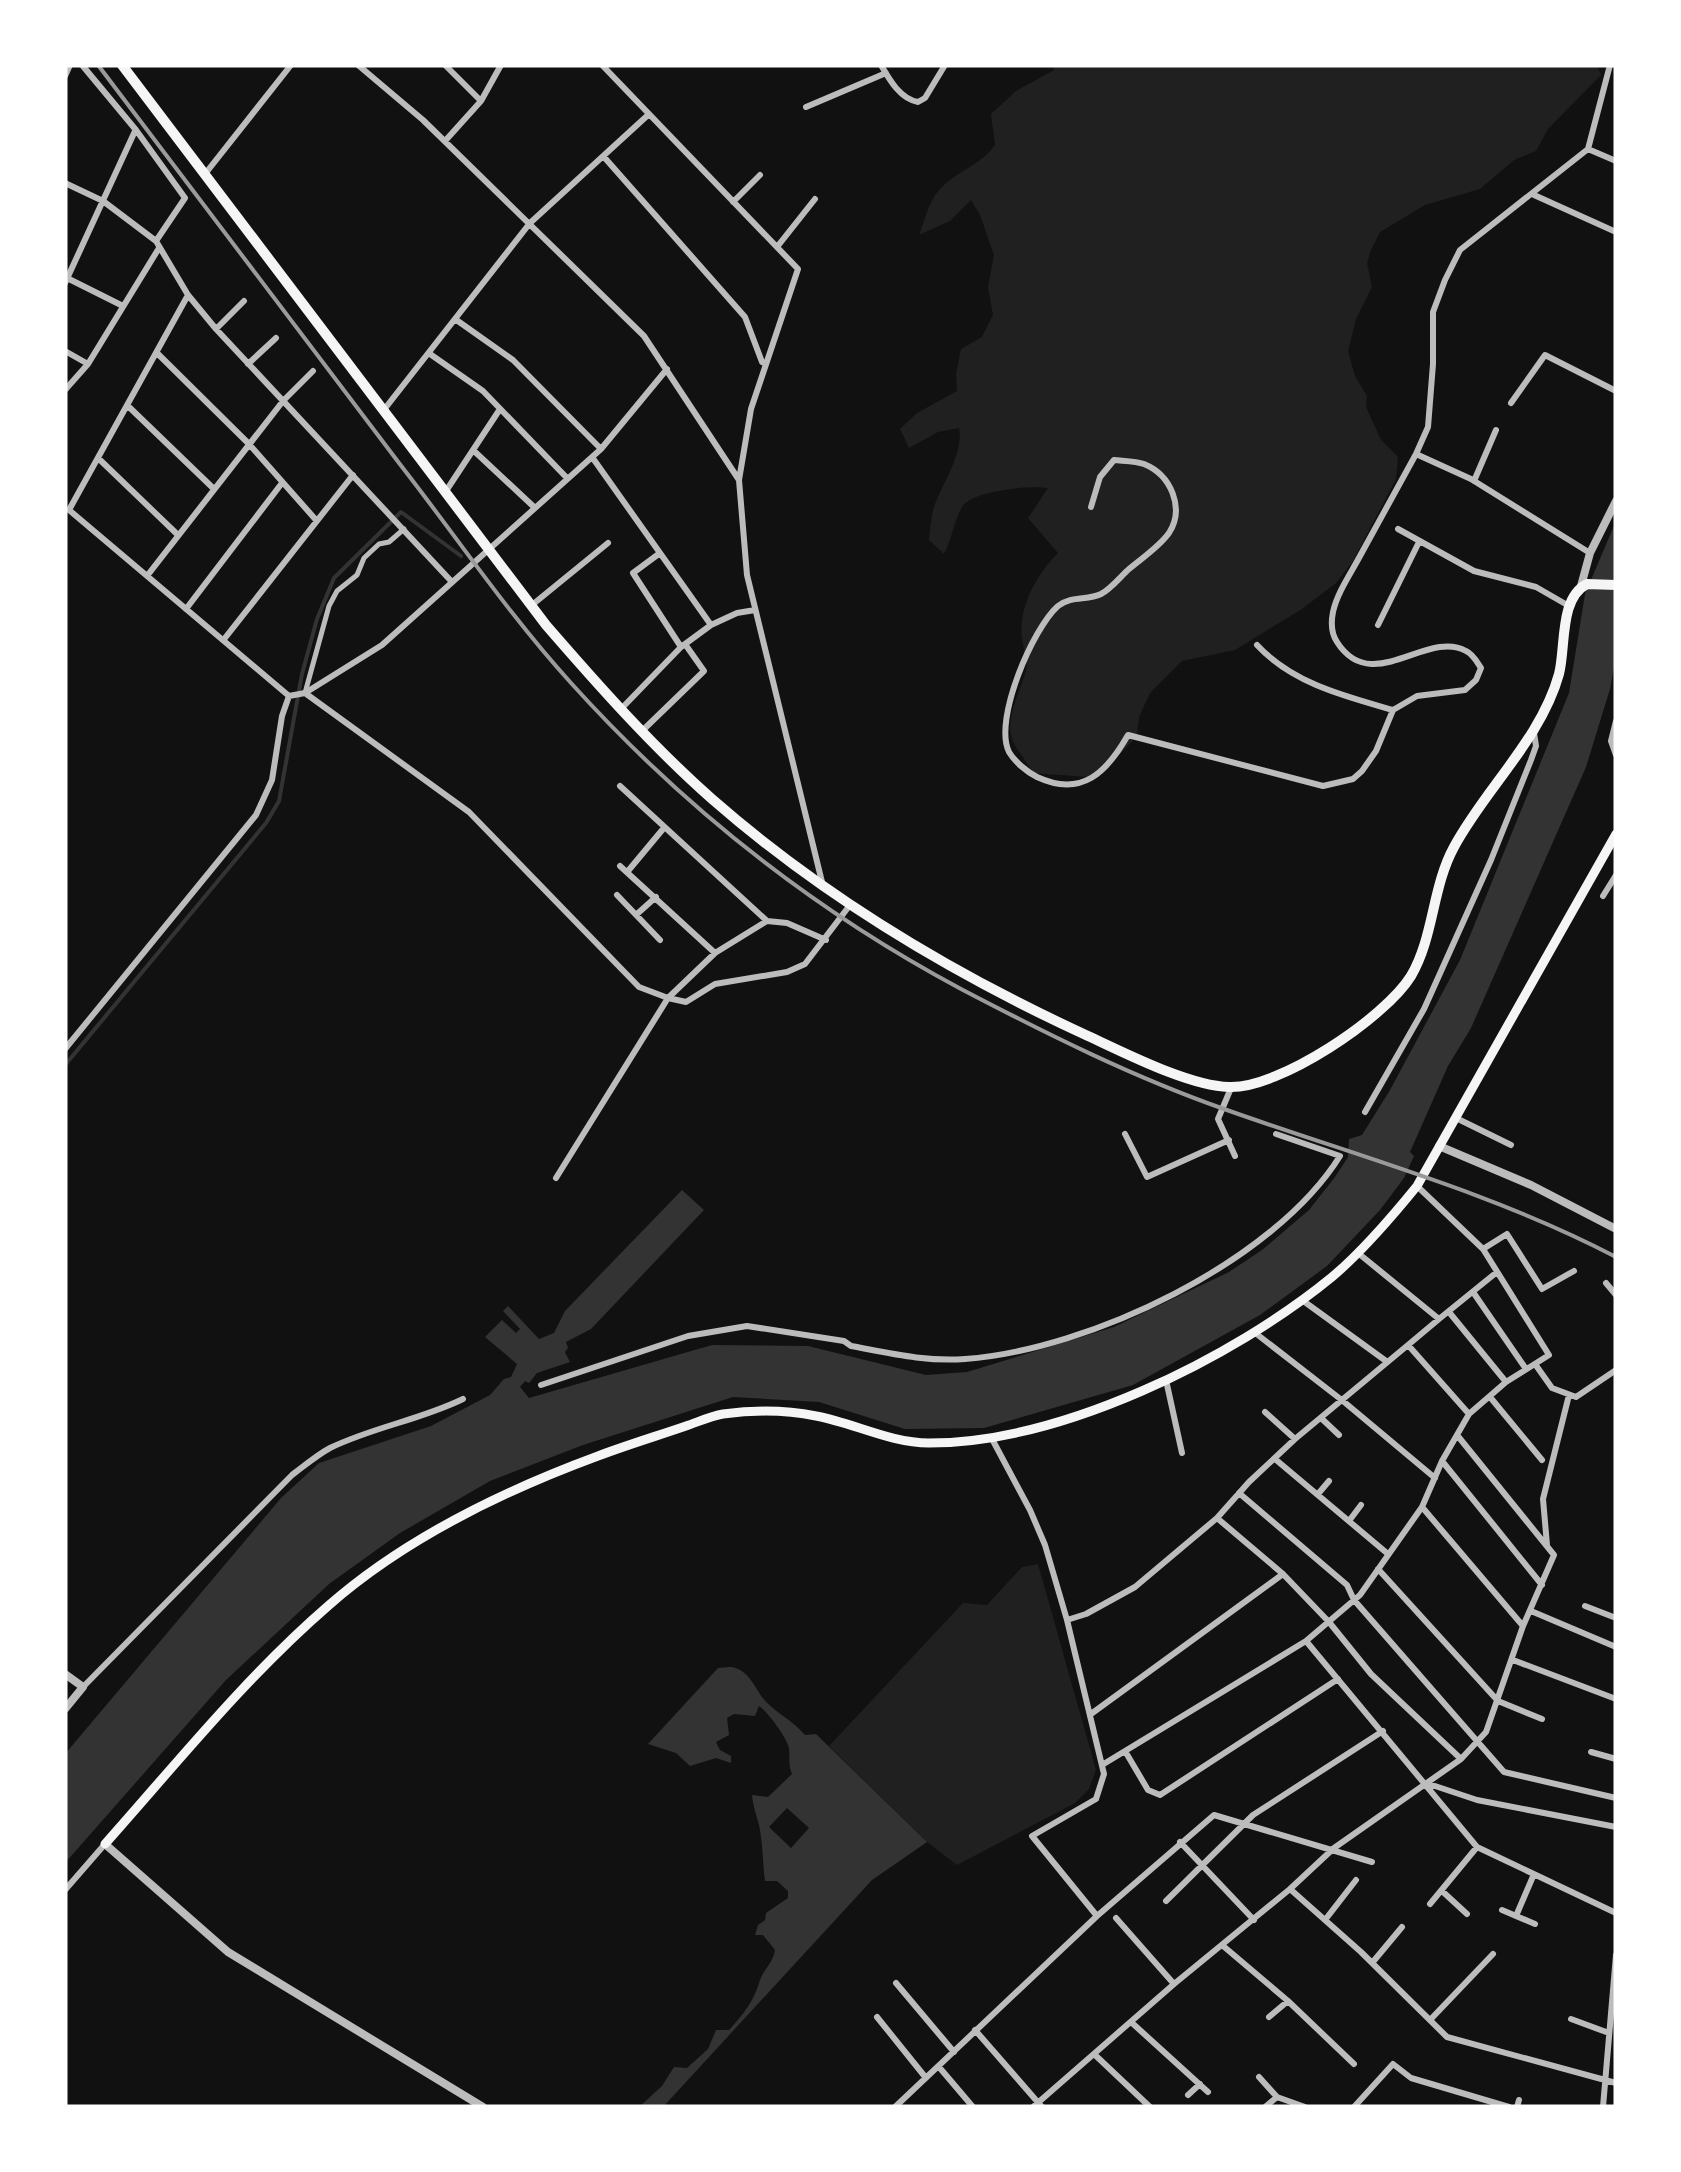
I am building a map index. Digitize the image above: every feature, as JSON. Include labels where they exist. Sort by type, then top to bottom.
[{"type":"highway","points":[[122,65],[531,606],[621,709],[710,797],[850,905],[950,964],[1068,1026],[1142,1060],[1209,1084],[1231,1088],[1264,1082],[1300,1065],[1376,1014],[1398,992],[1412,974],[1421,951],[1438,886],[1454,847],[1548,702],[1559,672],[1569,606],[1584,585],[1616,586]]},
{"type":"main road","points":[[105,1844],[250,1680],[328,1606],[409,1548],[465,1515],[555,1472],[720,1414],[778,1412],[816,1416],[902,1440],[929,1443],[991,1437],[1092,1410],[1166,1380],[1254,1332],[1301,1300],[1358,1252],[1417,1186],[1616,834]]},
{"type":"street","points":[[65,76],[70,65]]},
{"type":"street","points":[[65,390],[88,364],[186,198],[82,65]]},
{"type":"street","points":[[204,176],[290,65]]},
{"type":"street","points":[[358,65],[530,223],[644,336],[740,480]]},
{"type":"street","points":[[445,65],[481,102]]},
{"type":"street","points":[[444,142],[481,102],[501,65]]},
{"type":"street","points":[[602,65],[798,269],[751,409],[740,480],[747,576],[823,886]]},
{"type":"street","points":[[806,106],[883,69],[910,100],[918,102],[945,65]]},
{"type":"street","points":[[1090,507],[1100,477],[1114,460],[1145,464],[1176,498],[1176,514],[1164,538],[1100,595],[1063,602],[1044,620],[1007,704],[1008,750],[1038,778],[1061,784],[1100,775],[1128,736],[1322,786],[1353,779],[1362,771],[1376,751],[1393,710],[1417,696],[1465,690],[1476,680],[1481,668],[1469,652],[1457,648],[1433,650],[1384,664],[1366,664],[1339,646],[1332,633],[1333,611],[1428,427],[1433,312],[1460,250],[1588,149],[1612,70]]},
{"type":"street","points":[[382,412],[530,223],[648,114]]},
{"type":"street","points":[[123,306],[66,280],[136,130]]},
{"type":"street","points":[[1588,149],[1616,161]]},
{"type":"street","points":[[604,157],[745,317],[766,364]]},
{"type":"street","points":[[734,202],[760,176]]},
{"type":"street","points":[[65,183],[104,201],[158,245],[188,295],[216,329],[452,582]]},
{"type":"street","points":[[1534,195],[1616,232]]},
{"type":"street","points":[[777,247],[814,199]]},
{"type":"street","points":[[188,295],[70,510],[289,696]]},
{"type":"street","points":[[216,329],[244,301]]},
{"type":"street","points":[[455,319],[513,360],[601,449]]},
{"type":"street","points":[[248,364],[276,338]]},
{"type":"street","points":[[65,351],[88,364]]},
{"type":"street","points":[[157,353],[248,444],[316,520]]},
{"type":"street","points":[[430,354],[483,391],[567,478]]},
{"type":"street","points":[[1511,402],[1545,355],[1616,392]]},
{"type":"street","points":[[289,696],[304,693],[382,646],[601,449],[668,369]]},
{"type":"street","points":[[147,576],[282,400],[313,371]]},
{"type":"street","points":[[128,406],[214,490]]},
{"type":"street","points":[[445,493],[500,409]]},
{"type":"street","points":[[1474,481],[1496,430]]},
{"type":"street","points":[[473,450],[534,507]]},
{"type":"street","points":[[1416,454],[1474,481],[1590,553]]},
{"type":"street","points":[[592,456],[711,625]]},
{"type":"street","points":[[98,458],[178,535]]},
{"type":"street","points":[[225,638],[353,475]]},
{"type":"street","points":[[186,610],[282,483]]},
{"type":"street","points":[[1584,585],[1590,553],[1616,501]]},
{"type":"street","points":[[304,693],[337,591],[357,576],[364,558],[379,544],[389,542],[402,527]]},
{"type":"street","points":[[1398,529],[1474,571],[1536,587],[1569,606]]},
{"type":"street","points":[[1378,625],[1419,542]]},
{"type":"street","points":[[531,606],[608,543]]},
{"type":"street","points":[[642,731],[704,672],[633,574],[660,553]]},
{"type":"street","points":[[621,709],[683,645],[711,625],[737,613],[756,610]]},
{"type":"street","points":[[1257,644],[1269,658],[1297,676],[1333,693],[1393,710]]},
{"type":"street","points":[[304,693],[469,812],[639,987],[686,1002],[715,984],[787,972],[805,964],[850,905]]},
{"type":"street","points":[[65,1049],[256,815],[272,780],[289,696]]},
{"type":"street","points":[[1616,721],[1610,741],[1616,755]]},
{"type":"street","points":[[1365,1112],[1456,942],[1536,746],[1533,728]]},
{"type":"street","points":[[620,786],[767,921],[787,923],[826,940]]},
{"type":"street","points":[[663,829],[624,869],[715,953]]},
{"type":"street","points":[[1603,896],[1616,875]]},
{"type":"street","points":[[617,895],[660,940]]},
{"type":"street","points":[[637,914],[656,897]]},
{"type":"street","points":[[556,1178],[668,998],[715,953],[767,921]]},
{"type":"street","points":[[1231,1088],[1218,1120],[1234,1156]]},
{"type":"street","points":[[1456,1118],[1511,1146]]},
{"type":"street","points":[[1126,1134],[1147,1178],[1230,1140]]},
{"type":"street","points":[[541,1385],[688,1336],[746,1326],[926,1359],[945,1359],[1009,1354],[1103,1325],[1238,1259],[1304,1204],[1340,1156],[1276,1134]]},
{"type":"street","points":[[1439,1146],[1531,1185],[1616,1230]]},
{"type":"street","points":[[1102,1765],[1306,1641],[1354,1600],[1422,1507],[1468,1414],[1548,1354],[1483,1249],[1417,1186]]},
{"type":"street","points":[[1483,1249],[1507,1234],[1542,1289],[1574,1272]]},
{"type":"street","points":[[1358,1252],[1439,1320]]},
{"type":"street","points":[[1067,1620],[1086,1614],[1134,1587],[1217,1518],[1295,1439],[1496,1272]]},
{"type":"street","points":[[1606,1283],[1616,1294]]},
{"type":"street","points":[[1473,1292],[1526,1370]]},
{"type":"street","points":[[1301,1300],[1386,1362]]},
{"type":"street","points":[[1448,1312],[1506,1382]]},
{"type":"street","points":[[1254,1332],[1435,1478]]},
{"type":"street","points":[[1408,1344],[1468,1414]]},
{"type":"street","points":[[1535,1364],[1552,1388],[1576,1397],[1616,1370]]},
{"type":"street","points":[[1166,1380],[1182,1453]]},
{"type":"street","points":[[1547,1546],[1543,1500],[1569,1395]]},
{"type":"street","points":[[1490,1397],[1542,1460]]},
{"type":"street","points":[[65,1709],[292,1475],[328,1449],[463,1399]]},
{"type":"street","points":[[1266,1412],[1295,1439]]},
{"type":"street","points":[[1321,1418],[1340,1435]]},
{"type":"street","points":[[976,2030],[1038,2106],[1334,1848],[1462,1759],[1486,1732],[1523,1626],[1554,1555],[1457,1435]]},
{"type":"street","points":[[991,1437],[1038,1528],[1067,1620],[1104,1774],[1096,1799],[1032,1836],[1097,1916]]},
{"type":"street","points":[[1275,1459],[1388,1554]]},
{"type":"street","points":[[1442,1462],[1542,1585]]},
{"type":"street","points":[[1318,1494],[1329,1480]]},
{"type":"street","points":[[1240,1494],[1346,1585],[1354,1600],[1504,1772],[1616,1798]]},
{"type":"street","points":[[1349,1520],[1362,1505]]},
{"type":"street","points":[[1422,1507],[1523,1626]]},
{"type":"street","points":[[1217,1518],[1282,1574],[1329,1622],[1371,1674],[1462,1759]]},
{"type":"street","points":[[1378,1568],[1498,1701],[1542,1719]]},
{"type":"street","points":[[1091,1714],[1282,1574]]},
{"type":"street","points":[[1585,1606],[1616,1618]]},
{"type":"street","points":[[1531,1611],[1616,1647]]},
{"type":"street","points":[[1306,1641],[1477,1847],[1616,1913]]},
{"type":"street","points":[[1514,1660],[1616,1700]]},
{"type":"street","points":[[65,1674],[83,1687]]},
{"type":"street","points":[[1126,1751],[1148,1790],[1160,1795],[1338,1679]]},
{"type":"street","points":[[1166,1901],[1253,1815],[1383,1732]]},
{"type":"street","points":[[1590,1752],[1616,1759]]},
{"type":"street","points":[[1428,1784],[1477,1800],[1616,1827]]},
{"type":"street","points":[[895,2107],[1097,1916],[1214,1816],[1372,1862]]},
{"type":"street","points":[[1180,1842],[1254,1920]]},
{"type":"street","points":[[65,1890],[105,1844],[228,1952],[482,2107]]},
{"type":"street","points":[[1430,1904],[1477,1847]]},
{"type":"street","points":[[1516,1916],[1534,1874]]},
{"type":"street","points":[[1324,1920],[1356,1880]]},
{"type":"street","points":[[1290,1889],[1447,2037],[1616,2083]]},
{"type":"street","points":[[1442,1890],[1468,1914]]},
{"type":"street","points":[[1502,1910],[1534,1924]]},
{"type":"street","points":[[1116,1918],[1174,1984]]},
{"type":"street","points":[[1372,1963],[1402,1927]]},
{"type":"street","points":[[1222,1946],[1354,2064]]},
{"type":"street","points":[[1430,2020],[1493,1954]]},
{"type":"street","points":[[1602,2107],[1616,1956]]},
{"type":"street","points":[[896,1983],[954,2052]]},
{"type":"street","points":[[898,2000],[906,1994]]},
{"type":"street","points":[[1269,2017],[1288,2001]]},
{"type":"street","points":[[877,2017],[926,2078]]},
{"type":"street","points":[[1571,2018],[1609,2033]]},
{"type":"street","points":[[1131,2022],[1208,2092]]},
{"type":"street","points":[[1320,2049],[1329,2040]]},
{"type":"street","points":[[1094,2054],[1150,2107]]},
{"type":"street","points":[[1176,2063],[1184,2054]]},
{"type":"street","points":[[1354,2107],[1393,2064],[1411,2078],[1515,2105]]},
{"type":"street","points":[[939,2067],[973,2107]]},
{"type":"street","points":[[1259,2077],[1276,2097],[1305,2107]]},
{"type":"street","points":[[1188,2095],[1200,2084]]},
{"type":"street","points":[[1265,2107],[1276,2097]]},
{"type":"shaded area","points":[[1053,65],[1597,65],[1601,75],[1548,129],[1536,151],[1514,160],[1480,189],[1425,205],[1380,232],[1367,263],[1372,287],[1356,319],[1348,351],[1381,440],[1398,457],[1396,479],[1353,561],[1336,583],[1302,609],[1235,650],[1182,661],[1150,693],[1139,717],[1137,736],[1104,771],[1088,777],[1032,773],[1010,730],[1026,666],[1022,626],[1026,603],[1036,581],[1058,553],[1028,518],[1048,488],[1001,490],[968,501],[959,512],[944,554],[929,540],[930,527],[934,507],[955,458],[959,428],[938,432],[909,448],[900,429],[917,413],[957,391],[961,349],[982,337],[993,315],[988,287],[994,255],[980,215],[971,200],[950,221],[919,235],[929,206],[940,189],[995,145],[991,114],[1016,91],[1054,70]]},
{"type":"shaded area","points":[[1616,521],[1616,657],[1586,767],[1471,1028],[1448,1066],[1410,1152],[1414,1156],[1404,1178],[1380,1210],[1327,1266],[1260,1315],[1133,1385],[984,1428],[905,1429],[819,1402],[733,1397],[583,1445],[490,1481],[400,1533],[329,1584],[226,1680],[65,1863],[65,1754],[281,1498],[319,1463],[431,1426],[490,1395],[504,1379],[511,1377],[517,1364],[485,1337],[502,1320],[516,1333],[520,1329],[503,1311],[508,1306],[539,1339],[554,1333],[565,1311],[682,1190],[704,1210],[591,1329],[566,1342],[570,1362],[537,1373],[529,1383],[525,1381],[520,1387],[529,1398],[712,1345],[808,1346],[926,1375],[967,1372],[1114,1327],[1229,1272],[1309,1210],[1348,1157],[1349,1139],[1362,1135],[1390,1090],[1460,960],[1569,693],[1585,594]]},
{"type":"shaded area","points":[[1038,1564],[1096,1770],[1089,1789],[1075,1803],[957,1865],[927,1842],[829,1746],[963,1603],[987,1605],[1022,1567]]},
{"type":"shaded area","points":[[718,1668],[735,1668],[747,1676],[766,1702],[805,1735],[816,1734],[927,1842],[872,1880],[663,2107],[639,2107],[662,2086],[674,2067],[687,2068],[708,2049],[716,2030],[729,2030],[752,2000],[772,1959],[775,1950],[763,1935],[755,1935],[766,1913],[788,1898],[788,1891],[777,1881],[765,1881],[752,1795],[768,1797],[792,1774],[789,1748],[759,1706],[755,1716],[734,1714],[727,1718],[729,1735],[716,1742],[720,1750],[731,1756],[731,1763],[716,1758],[690,1766],[676,1753],[648,1744]],"holes":[[[787,1808],[809,1828],[791,1848],[769,1827]]]},
{"type":"waterway","points":[[65,1065],[266,823],[279,801],[302,674],[317,619],[334,578],[401,512],[461,556]]},
{"type":"railway","points":[[98,65],[548,657],[614,729],[753,853],[906,958],[1091,1054],[1224,1109],[1472,1194],[1616,1257]]}]
